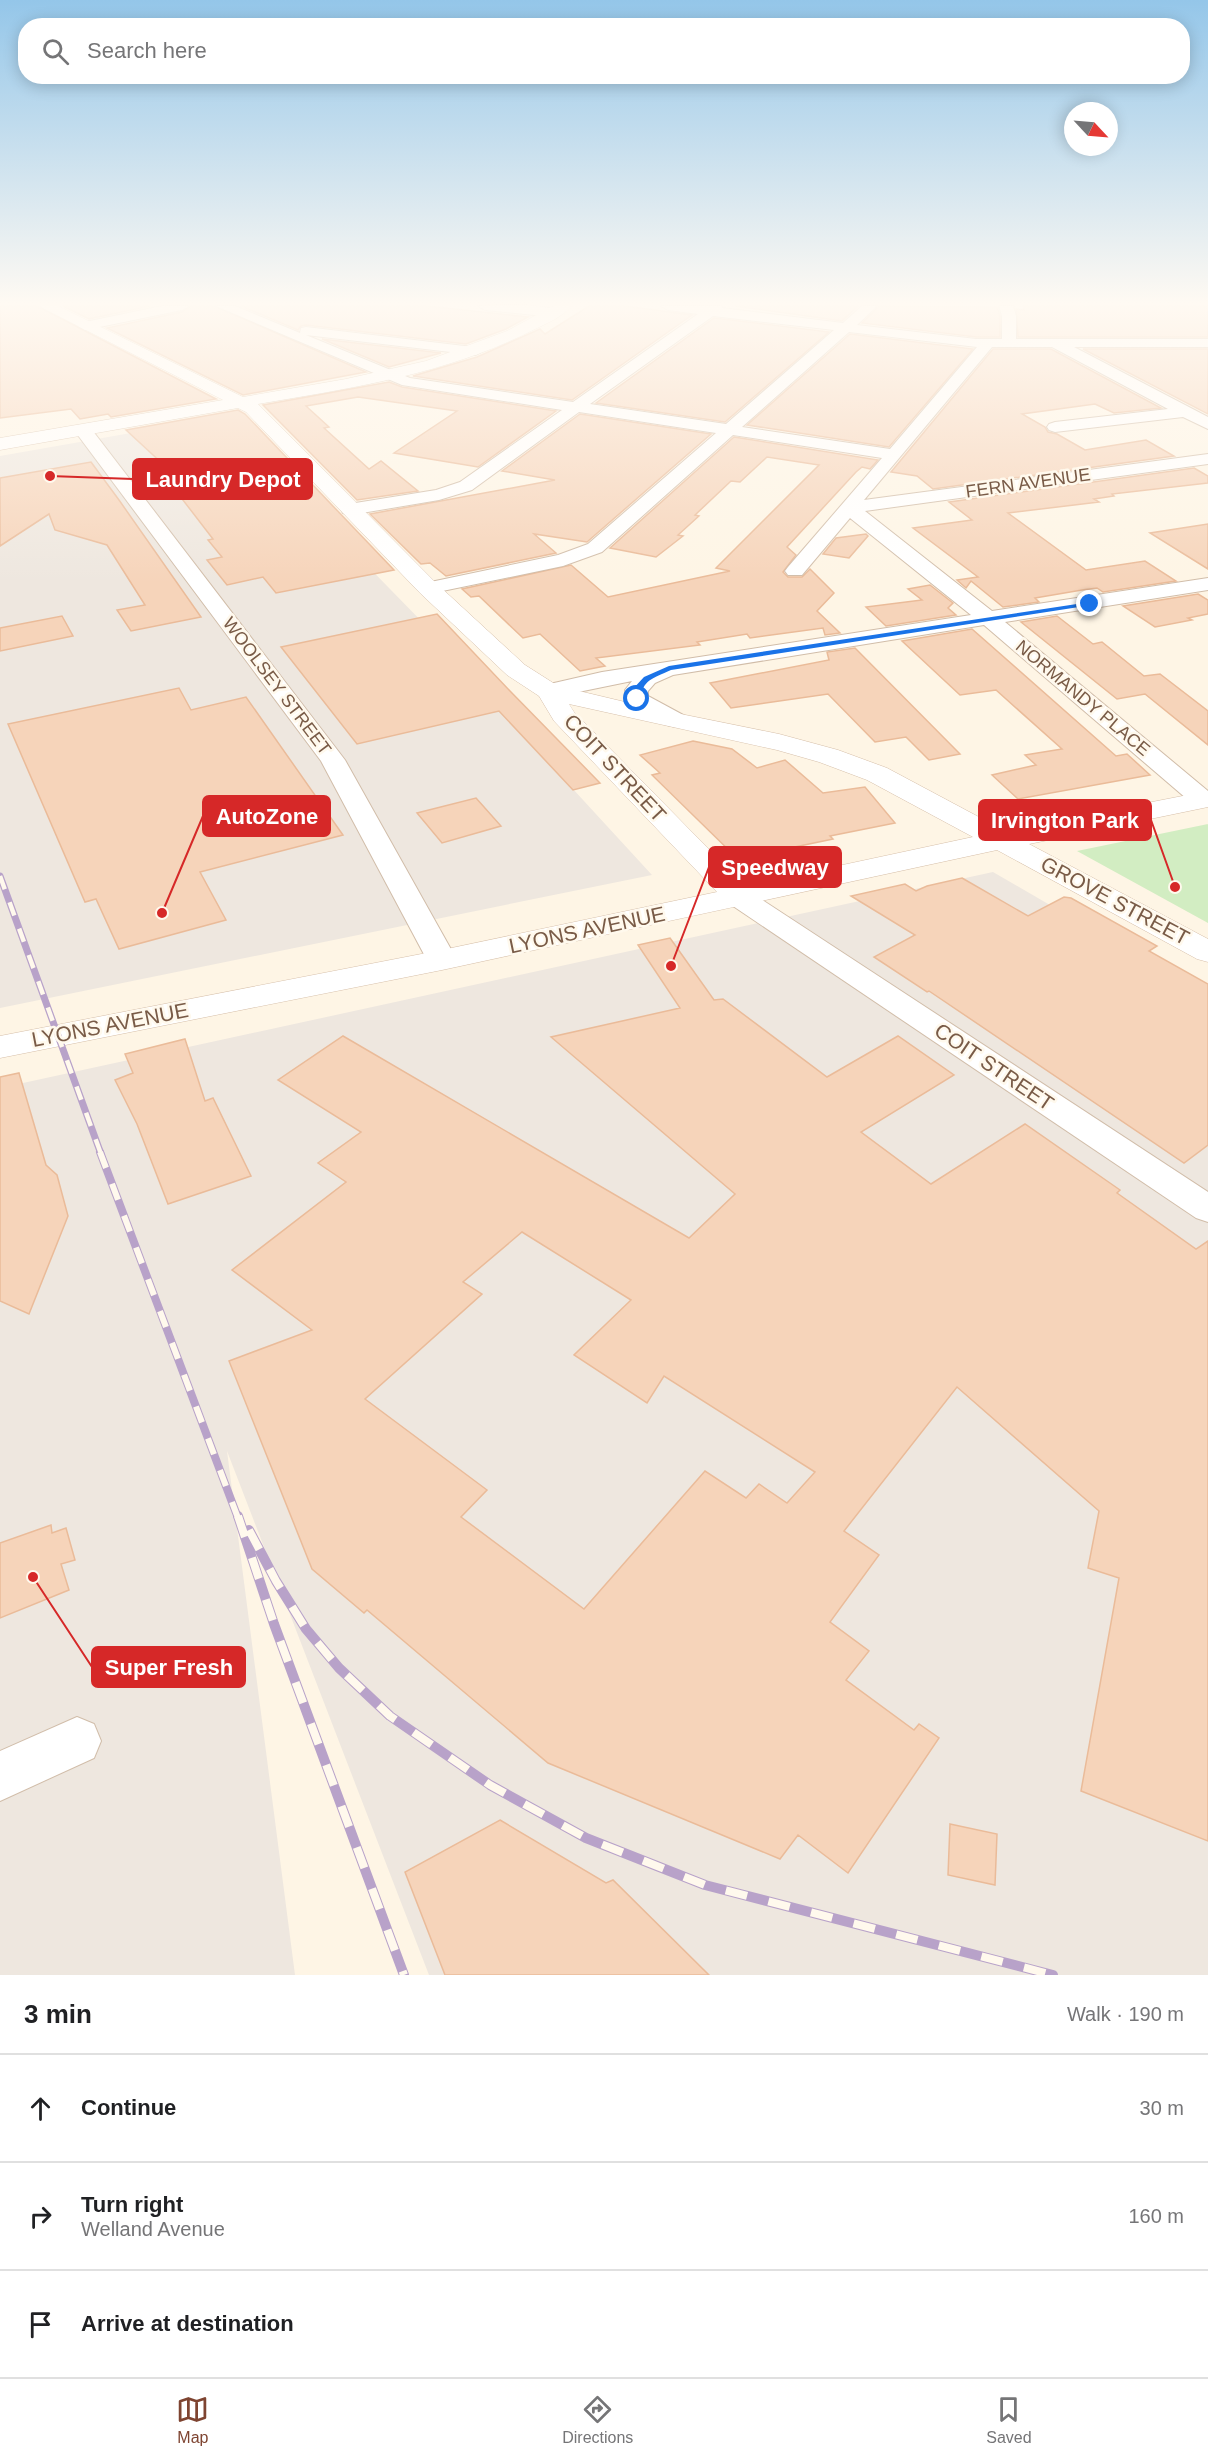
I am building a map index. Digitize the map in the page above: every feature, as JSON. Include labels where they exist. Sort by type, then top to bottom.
[{"type":"main road","name":"COIT STREET","points":[[234,398],[255,410],[428,588],[516,670],[549,691],[563,716],[740,898]]},
{"type":"main road","points":[[0,444],[263,398]]},
{"type":"main road","name":"GROVE STREET","points":[[549,691],[595,704],[771,739],[854,764],[1003,841],[1208,952]]},
{"type":"main road","name":"LYONS AVENUE","points":[[0,1047],[442,960],[1206,799]]},
{"type":"street","points":[[515,398],[892,454]]},
{"type":"street","points":[[350,509],[439,495],[466,486],[587,398]]},
{"type":"street","points":[[428,588],[563,560],[595,548],[767,398]]},
{"type":"street","points":[[795,571],[940,398]]},
{"type":"street","points":[[1159,398],[1208,424]]},
{"type":"street","points":[[1055,427],[1185,412]]},
{"type":"street","name":"WOOLSEY STREET","points":[[83,430],[333,760],[442,960]]},
{"type":"street","name":"FERN AVENUE","points":[[849,507],[1208,459]]},
{"type":"street","name":"NORMANDY PLACE","points":[[849,507],[990,620],[1206,799]]},
{"type":"street","points":[[549,691],[602,679],[669,668],[990,620],[1208,584]]},
{"type":"street","points":[[669,668],[646,678],[636,690],[637,699],[676,721]]},
{"type":"street","name":"COIT STREET","points":[[740,898],[1203,1198]]},
{"type":"street","points":[[0,1776],[77,1741]]},
{"type":"shaded area","points":[[222,417],[473,674],[527,739],[652,875],[0,1008],[0,456]]},
{"type":"shaded area","points":[[993,872],[1208,997],[1208,1975],[429,1975],[227,1451],[295,1975],[0,1975],[0,1088]]},
{"type":"green space","points":[[1208,824],[1208,923],[1077,851]]},
{"type":"building","points":[[0,398],[216,399],[111,417],[108,414],[80,419],[71,409],[0,418]]},
{"type":"building","points":[[300,398],[351,398],[306,406],[329,427],[324,428],[369,469],[381,461],[418,491],[357,500],[263,405]]},
{"type":"building","points":[[366,398],[474,398],[556,411],[478,467],[394,453],[457,411]]},
{"type":"building","points":[[603,398],[753,398],[725,422],[596,403]]},
{"type":"building","points":[[777,398],[931,398],[889,447],[747,425]]},
{"type":"building","points":[[952,398],[1143,398],[1161,408],[1114,413],[1095,404],[1022,414],[1045,427],[1048,432],[1057,434],[1085,450],[1146,440],[1174,456],[933,489],[917,476],[891,472]]},
{"type":"building","points":[[1178,398],[1208,398],[1208,414]]},
{"type":"building","points":[[238,410],[245,414],[394,570],[276,593],[263,577],[227,585],[207,560],[222,557],[208,540],[213,539],[176,491],[146,496],[132,479],[154,475],[150,469],[166,467],[126,430]]},
{"type":"building","points":[[580,414],[711,434],[587,542],[534,534],[556,553],[446,576],[430,563],[421,564],[370,514],[555,480],[502,471]]},
{"type":"building","points":[[734,437],[878,460],[870,469],[862,467],[856,472],[787,547],[796,555],[783,572],[788,577],[802,577],[810,569],[834,593],[817,611],[840,633],[825,635],[823,628],[750,638],[747,634],[697,642],[700,645],[596,658],[605,666],[580,671],[540,634],[523,638],[479,596],[471,597],[462,589],[571,565],[608,597],[730,571],[716,568],[819,465],[767,457],[740,482],[731,481],[695,515],[699,516],[678,535],[683,536],[656,557],[610,548]]},
{"type":"building","points":[[91,462],[201,617],[131,631],[117,610],[145,605],[107,545],[55,530],[49,514],[0,546],[0,478]]},
{"type":"building","points":[[1194,468],[1208,476],[1208,483],[1112,494],[1114,496],[1094,499],[1099,502],[1008,513],[1086,570],[1145,561],[1176,581],[1103,592],[1097,588],[1082,590],[1035,598],[1039,602],[1003,607],[971,581],[966,588],[957,580],[978,577],[913,528],[972,520],[949,502]]},
{"type":"building","points":[[1208,524],[1208,569],[1150,533]]},
{"type":"building","points":[[866,534],[868,536],[849,558],[823,554],[836,538]]},
{"type":"building","points":[[930,585],[953,603],[948,608],[956,615],[886,626],[866,607],[922,600],[908,589]]},
{"type":"building","points":[[1198,594],[1208,600],[1208,614],[1188,618],[1192,620],[1155,627],[1123,606]]},
{"type":"building","points":[[437,614],[600,783],[573,790],[499,711],[357,744],[281,647]]},
{"type":"building","points":[[62,616],[73,636],[0,651],[0,628]]},
{"type":"building","points":[[1057,616],[1093,644],[1102,642],[1144,676],[1160,674],[1208,711],[1208,745],[1145,694],[1117,699],[1021,622]]},
{"type":"building","points":[[972,629],[1116,756],[1127,754],[1150,775],[1018,799],[992,775],[1036,765],[1025,755],[1062,749],[996,690],[960,695],[902,641]]},
{"type":"building","points":[[855,648],[960,754],[929,760],[906,737],[875,742],[828,694],[731,708],[710,683],[829,660],[827,652]]},
{"type":"building","points":[[179,688],[191,710],[246,697],[343,835],[200,872],[226,920],[119,949],[96,899],[85,902],[8,724]]},
{"type":"building","points":[[693,741],[732,749],[757,768],[785,760],[823,793],[865,787],[895,823],[830,836],[833,839],[766,853],[771,858],[743,864],[652,775],[660,773],[640,755]]},
{"type":"building","points":[[476,798],[501,826],[442,843],[417,813]]},
{"type":"building","points":[[962,878],[1028,916],[1064,897],[1071,898],[1157,946],[1149,951],[1208,984],[1208,1145],[1184,1163],[929,991],[927,992],[874,957],[915,935],[851,896],[905,884],[916,891],[927,886]]},
{"type":"building","points":[[670,938],[714,1000],[723,999],[827,1077],[898,1036],[954,1075],[861,1132],[931,1184],[1025,1124],[1120,1190],[1117,1193],[1196,1249],[1208,1241],[1208,1841],[1081,1791],[1119,1578],[1088,1568],[1099,1511],[957,1387],[844,1531],[879,1555],[830,1622],[869,1651],[846,1680],[914,1730],[919,1724],[939,1738],[848,1873],[798,1835],[780,1859],[548,1763],[367,1610],[364,1613],[312,1569],[229,1361],[312,1330],[232,1270],[346,1182],[318,1163],[361,1132],[278,1080],[343,1036],[689,1238],[735,1194],[551,1037],[680,1008],[638,945]],"holes":[[[522,1232],[631,1300],[574,1355],[647,1403],[664,1376],[815,1472],[787,1503],[759,1484],[746,1498],[705,1471],[584,1609],[461,1517],[487,1490],[365,1399],[482,1294],[463,1282]]]},
{"type":"building","points":[[185,1039],[205,1101],[213,1098],[251,1176],[168,1204],[137,1124],[115,1080],[133,1073],[125,1054]]},
{"type":"building","points":[[19,1073],[46,1165],[57,1175],[68,1216],[29,1314],[0,1301],[0,1077]]},
{"type":"building","points":[[51,1525],[52,1533],[66,1528],[75,1560],[61,1564],[69,1590],[0,1618],[0,1543]]},
{"type":"building","points":[[500,1820],[606,1883],[613,1880],[709,1975],[445,1975],[405,1872]]},
{"type":"building","points":[[950,1824],[997,1834],[995,1885],[948,1875]]},
{"type":"railway","points":[[0,876],[101,1154]]},
{"type":"railway","points":[[100,1152],[238,1518]]},
{"type":"railway","points":[[238,1516],[274,1624],[404,1975]]},
{"type":"railway","points":[[249,1530],[276,1581],[306,1629],[339,1668],[390,1716],[490,1785],[586,1838],[705,1885],[1053,1975]]},
{"type":"place","name":"Laundry Depot","points":[[50,476]]},
{"type":"place","name":"Irvington Park","points":[[1175,887]]},
{"type":"place","name":"AutoZone","points":[[162,913]]},
{"type":"place","name":"Speedway","points":[[671,966]]},
{"type":"place","name":"Super Fresh","points":[[33,1577]]},
{"type":"route","points":[[637,699],[636,690],[646,678],[669,668],[1090,604]]}]
